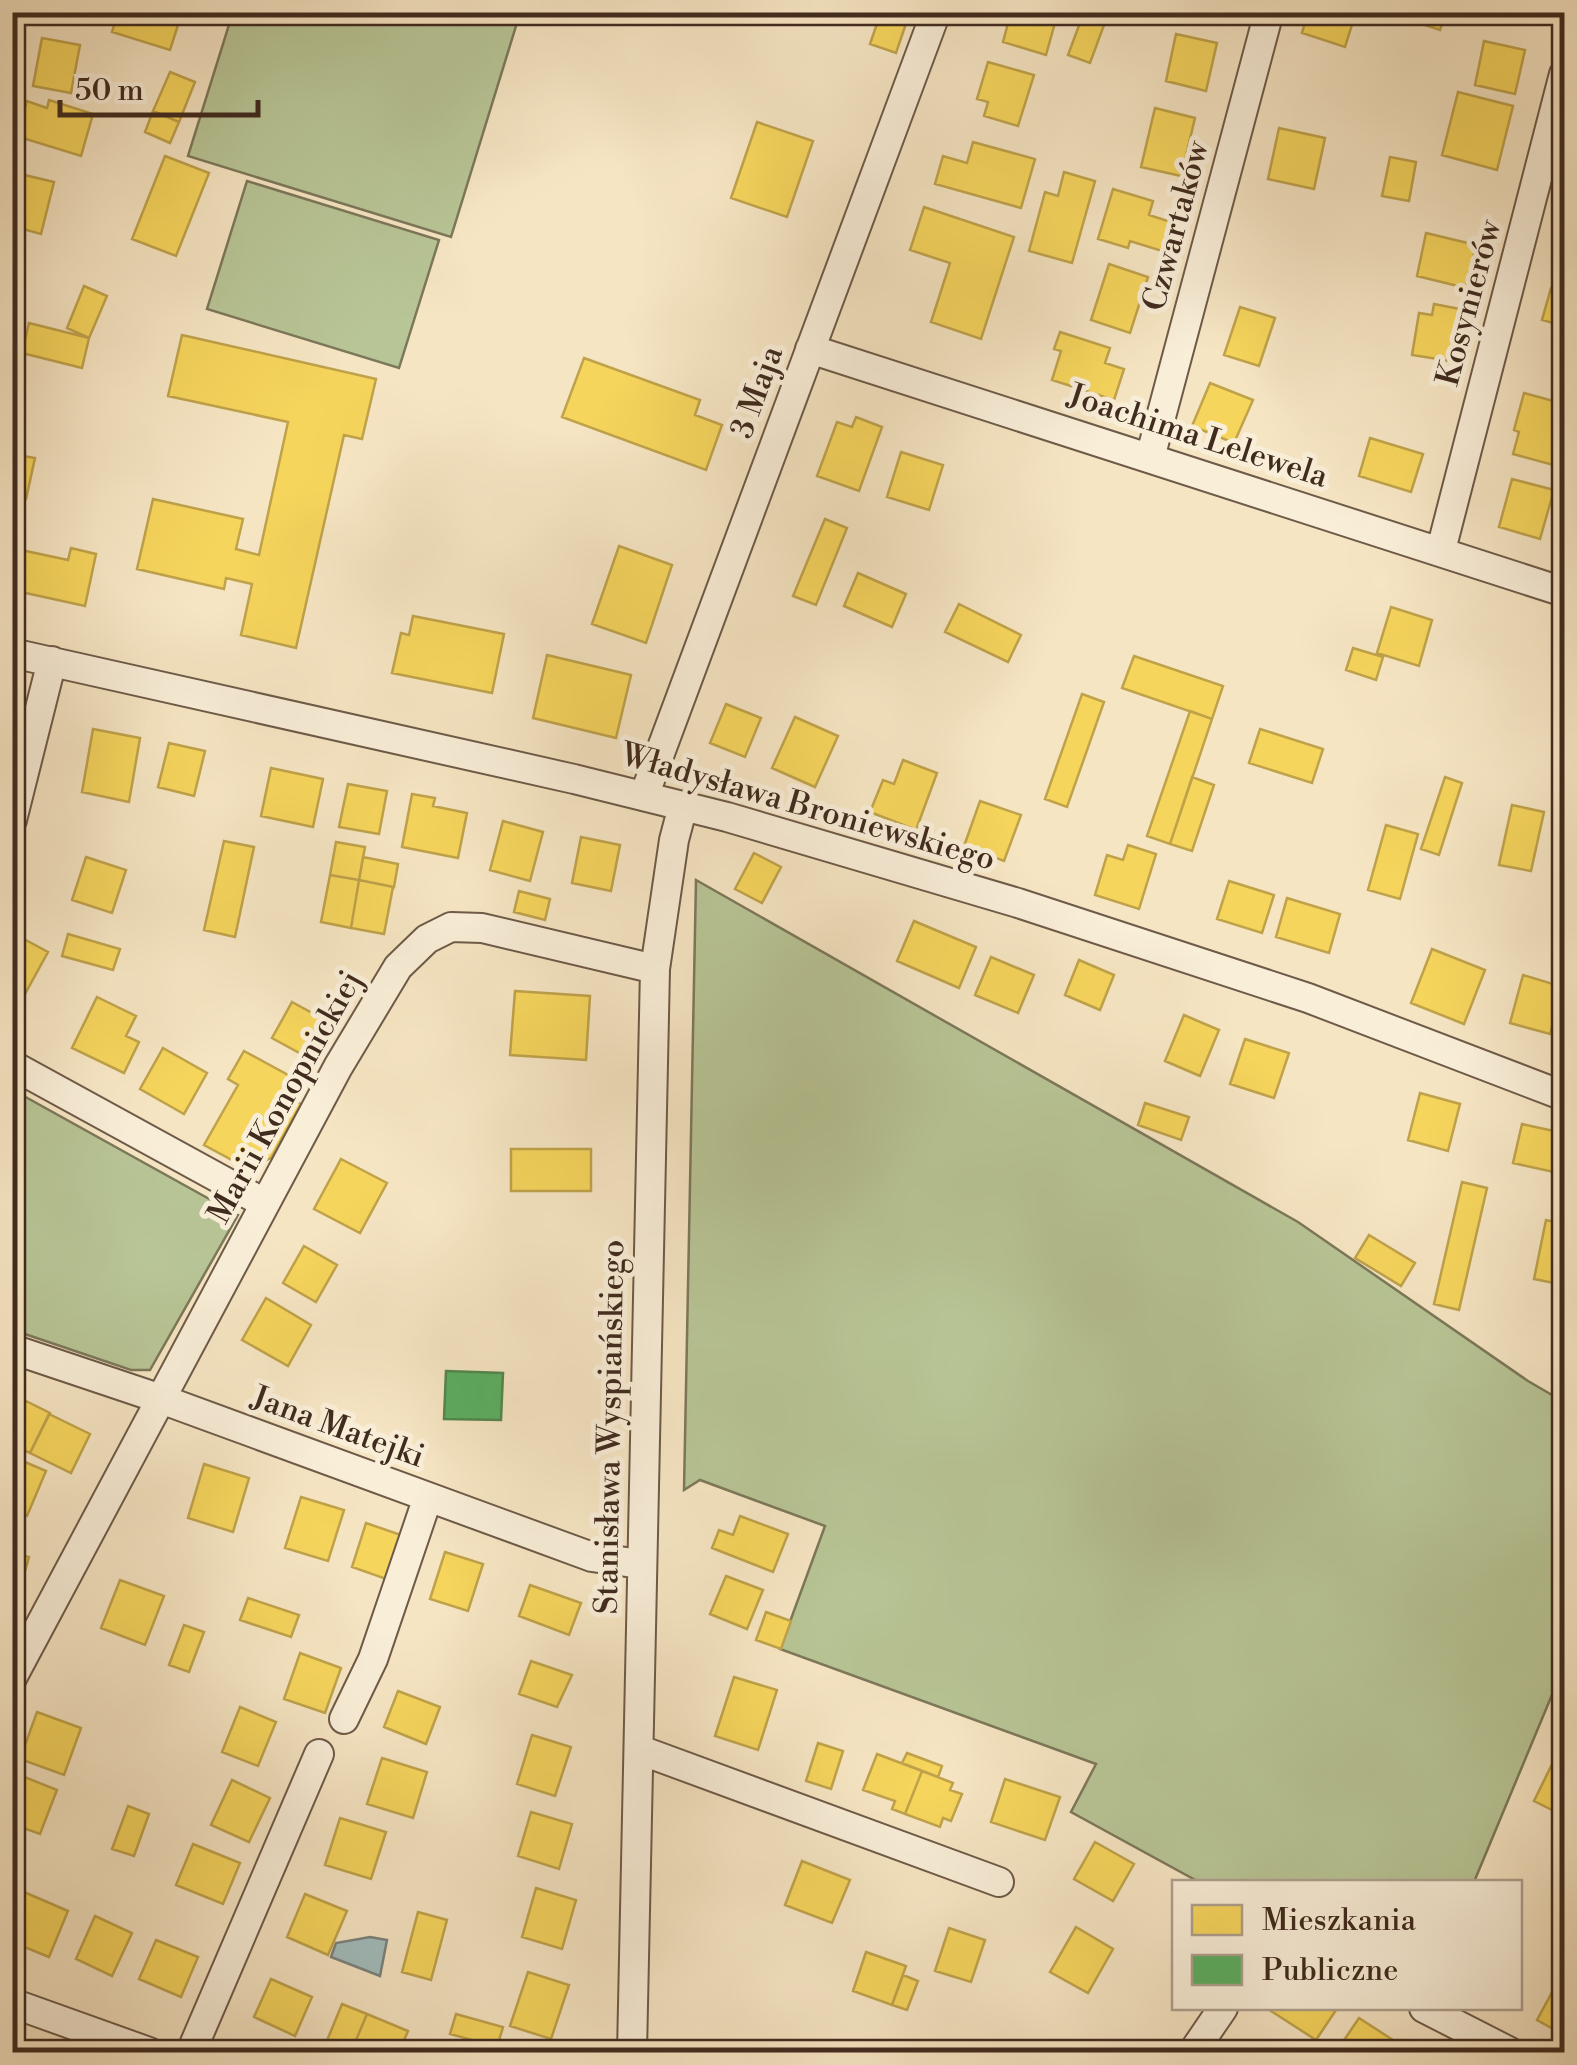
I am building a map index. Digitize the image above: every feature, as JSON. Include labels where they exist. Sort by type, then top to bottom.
[{"type":"street","name":"3 Maja","points":[[644,796],[936,12]]},
{"type":"street","name":"Czwartaków","points":[[1150,458],[1268,12]]},
{"type":"street","name":"Kosynierów","points":[[1440,550],[1564,74]]},
{"type":"street","name":"Joachima Lelewela","points":[[810,349],[1564,592]]},
{"type":"street","name":"Władysława Broniewskiego","points":[[12,653],[683,806],[1018,903],[1254,980],[1564,1096]]},
{"type":"street","points":[[12,820],[52,661]]},
{"type":"street","name":"Stanisława Wyspiańskiego","points":[[632,2052],[655,968],[674,840],[683,806]]},
{"type":"street","name":"Marii Konopnickiej","points":[[12,1678],[264,1203],[372,1006],[398,968],[426,938],[451,926],[482,928],[655,968]]},
{"type":"street","points":[[12,1065],[264,1203]]},
{"type":"street","name":"Jana Matejki","points":[[12,1349],[162,1399],[592,1557],[640,1564]]},
{"type":"street","points":[[344,1719],[373,1659],[428,1497]]},
{"type":"street","points":[[640,1750],[999,1882]]},
{"type":"street","points":[[191,2052],[319,1754]]},
{"type":"street","points":[[12,2003],[149,2052]]},
{"type":"street","points":[[1192,2052],[1222,2010]]},
{"type":"street","points":[[1428,2010],[1510,2052]]},
{"type":"green space","points":[[233,12],[520,13],[451,237],[188,156]]},
{"type":"green space","points":[[247,181],[439,240],[399,368],[207,309]]},
{"type":"green space","points":[[696,880],[1298,1222],[1564,1402],[1564,1666],[1475,1880],[1195,1880],[1071,1812],[1096,1764],[780,1649],[825,1526],[700,1480],[684,1490]]},
{"type":"green space","points":[[13,1090],[238,1215],[150,1370],[131,1370],[13,1330]]},
{"type":"water","points":[[370,1937],[387,1940],[380,1976],[331,1957],[336,1943]]},
{"type":"building: Mieszkania","points":[[118,12],[147,12],[179,22],[170,50],[112,32]]},
{"type":"building: Mieszkania","points":[[881,12],[910,12],[896,53],[870,44]]},
{"type":"building: Mieszkania","points":[[1011,12],[1058,12],[1046,55],[1003,42]]},
{"type":"building: Mieszkania","points":[[1084,12],[1107,17],[1090,63],[1068,55]]},
{"type":"building: Mieszkania","points":[[1308,12],[1356,12],[1345,47],[1302,33]]},
{"type":"building: Mieszkania","points":[[1409,12],[1446,12],[1440,30],[1406,19]]},
{"type":"building: Mieszkania","points":[[1500,12],[1537,12],[1534,22]]},
{"type":"building: Mieszkania","points":[[1176,34],[1217,43],[1206,91],[1166,81]]},
{"type":"building: Mieszkania","points":[[42,38],[80,45],[71,93],[33,86]]},
{"type":"building: Mieszkania","points":[[1484,41],[1525,50],[1515,94],[1475,85]]},
{"type":"building: Mieszkania","points":[[988,62],[1034,75],[1018,126],[984,116],[988,102],[977,99]]},
{"type":"building: Mieszkania","points":[[170,72],[195,82],[179,122],[153,111]]},
{"type":"building: Mieszkania","points":[[1458,92],[1513,106],[1497,170],[1442,155]]},
{"type":"building: Mieszkania","points":[[49,100],[93,114],[81,156],[16,136],[27,101],[47,108]]},
{"type":"building: Mieszkania","points":[[1155,108],[1195,118],[1181,176],[1141,167]]},
{"type":"building: Mieszkania","points":[[153,111],[179,122],[170,143],[145,132]]},
{"type":"building: Mieszkania","points":[[757,122],[813,141],[787,217],[731,198]]},
{"type":"building: Mieszkania","points":[[1279,128],[1325,138],[1314,189],[1268,179]]},
{"type":"building: Mieszkania","points":[[973,142],[1035,159],[1021,208],[935,184],[943,156],[967,163]]},
{"type":"building: Mieszkania","points":[[165,156],[209,173],[176,256],[132,239]]},
{"type":"building: Mieszkania","points":[[1390,157],[1416,162],[1409,201],[1382,196]]},
{"type":"building: Mieszkania","points":[[12,172],[54,182],[41,234],[12,226]]},
{"type":"building: Mieszkania","points":[[1064,172],[1095,181],[1072,263],[1029,251],[1045,192],[1058,196]]},
{"type":"building: Mieszkania","points":[[1113,189],[1153,201],[1149,215],[1171,222],[1162,251],[1130,241],[1128,248],[1098,239]]},
{"type":"building: Mieszkania","points":[[924,207],[1014,237],[981,339],[931,322],[950,263],[910,250]]},
{"type":"building: Mieszkania","points":[[1426,233],[1476,245],[1466,288],[1417,276]]},
{"type":"building: Mieszkania","points":[[1109,264],[1148,277],[1130,333],[1091,320]]},
{"type":"building: Mieszkania","points":[[84,286],[107,296],[89,338],[67,328]]},
{"type":"building: Mieszkania","points":[[1551,288],[1564,292],[1564,326],[1542,320]]},
{"type":"building: Mieszkania","points":[[1434,304],[1465,310],[1457,362],[1412,355],[1419,313],[1432,315]]},
{"type":"building: Mieszkania","points":[[1240,307],[1275,318],[1259,366],[1224,355]]},
{"type":"building: Mieszkania","points":[[29,323],[89,338],[82,368],[22,353]]},
{"type":"building: Mieszkania","points":[[1060,332],[1110,348],[1105,363],[1124,369],[1114,400],[1052,380],[1061,351],[1054,349]]},
{"type":"building: Mieszkania","points":[[182,335],[376,379],[362,439],[344,435],[296,648],[241,635],[252,584],[226,578],[224,589],[137,569],[153,499],[243,519],[236,549],[259,555],[288,422],[168,396]]},
{"type":"building: Mieszkania","points":[[584,358],[700,400],[695,415],[722,425],[706,470],[562,417]]},
{"type":"building: Mieszkania","points":[[1210,383],[1253,400],[1234,443],[1192,426]]},
{"type":"building: Mieszkania","points":[[1524,393],[1564,404],[1560,427],[1564,428],[1564,439],[1557,466],[1513,454],[1519,432],[1514,430]]},
{"type":"building: Mieszkania","points":[[856,417],[882,427],[859,491],[817,476],[837,422],[852,427]]},
{"type":"building: Mieszkania","points":[[1370,438],[1423,454],[1411,492],[1359,476]]},
{"type":"building: Mieszkania","points":[[901,452],[943,465],[929,510],[887,497]]},
{"type":"building: Mieszkania","points":[[12,454],[35,458],[26,499],[12,497]]},
{"type":"building: Mieszkania","points":[[1512,479],[1554,490],[1540,539],[1499,527]]},
{"type":"building: Mieszkania","points":[[825,519],[847,528],[816,605],[793,596]]},
{"type":"building: Mieszkania","points":[[619,546],[672,565],[646,643],[592,624]]},
{"type":"building: Mieszkania","points":[[12,548],[68,560],[71,548],[96,554],[85,606],[12,590]]},
{"type":"building: Mieszkania","points":[[858,573],[906,594],[892,627],[844,606]]},
{"type":"building: Mieszkania","points":[[959,604],[1021,635],[1008,662],[945,632]]},
{"type":"building: Mieszkania","points":[[1391,607],[1432,620],[1419,666],[1377,653]]},
{"type":"building: Mieszkania","points":[[413,616],[504,634],[492,693],[392,673],[401,633],[409,635]]},
{"type":"building: Mieszkania","points":[[1353,648],[1383,657],[1376,680],[1346,670]]},
{"type":"building: Mieszkania","points":[[547,655],[631,675],[616,738],[533,718]]},
{"type":"building: Mieszkania","points":[[1134,656],[1223,686],[1212,719],[1122,688]]},
{"type":"building: Mieszkania","points":[[1082,694],[1104,702],[1067,807],[1045,799]]},
{"type":"building: Mieszkania","points":[[726,704],[761,718],[745,757],[710,743]]},
{"type":"building: Mieszkania","points":[[1190,711],[1212,719],[1170,844],[1147,836]]},
{"type":"building: Mieszkania","points":[[795,717],[838,736],[815,787],[772,768]]},
{"type":"building: Mieszkania","points":[[93,729],[140,738],[129,802],[82,792]]},
{"type":"building: Mieszkania","points":[[1260,729],[1323,749],[1312,783],[1249,763]]},
{"type":"building: Mieszkania","points":[[169,743],[205,751],[194,796],[158,787]]},
{"type":"building: Mieszkania","points":[[903,760],[937,773],[916,830],[870,812],[883,780],[894,784]]},
{"type":"building: Mieszkania","points":[[271,768],[323,779],[313,827],[261,816]]},
{"type":"building: Mieszkania","points":[[1192,777],[1214,785],[1192,851],[1170,844]]},
{"type":"building: Mieszkania","points":[[1445,777],[1462,783],[1439,855],[1421,849]]},
{"type":"building: Mieszkania","points":[[348,784],[387,791],[379,834],[339,827]]},
{"type":"building: Mieszkania","points":[[412,794],[435,798],[433,806],[467,813],[458,858],[402,847]]},
{"type":"building: Mieszkania","points":[[980,801],[1021,815],[1004,861],[964,846]]},
{"type":"building: Mieszkania","points":[[1512,805],[1544,812],[1531,871],[1499,865]]},
{"type":"building: Mieszkania","points":[[503,821],[543,832],[530,881],[490,870]]},
{"type":"building: Mieszkania","points":[[1386,825],[1418,834],[1400,899],[1368,890]]},
{"type":"building: Mieszkania","points":[[581,837],[620,845],[611,891],[572,883]]},
{"type":"building: Mieszkania","points":[[224,841],[254,847],[235,937],[204,930]]},
{"type":"building: Mieszkania","points":[[336,842],[365,847],[359,880],[330,875]]},
{"type":"building: Mieszkania","points":[[1128,845],[1156,854],[1139,909],[1095,895],[1107,855],[1123,860]]},
{"type":"building: Mieszkania","points":[[754,853],[781,867],[762,903],[735,889]]},
{"type":"building: Mieszkania","points":[[86,857],[126,870],[112,913],[72,900]]},
{"type":"building: Mieszkania","points":[[363,857],[398,864],[394,887],[359,880]]},
{"type":"building: Mieszkania","points":[[330,875],[359,880],[351,928],[321,922]]},
{"type":"building: Mieszkania","points":[[359,880],[393,887],[384,934],[351,928]]},
{"type":"building: Mieszkania","points":[[1229,881],[1274,895],[1262,933],[1217,919]]},
{"type":"building: Mieszkania","points":[[519,891],[550,899],[545,920],[514,912]]},
{"type":"building: Mieszkania","points":[[1287,898],[1340,914],[1329,953],[1276,937]]},
{"type":"building: Mieszkania","points":[[914,921],[976,947],[959,988],[897,961]]},
{"type":"building: Mieszkania","points":[[68,934],[120,949],[113,970],[62,956]]},
{"type":"building: Mieszkania","points":[[22,938],[48,952],[14,1014],[12,955]]},
{"type":"building: Mieszkania","points":[[1432,949],[1485,970],[1464,1024],[1411,1003]]},
{"type":"building: Mieszkania","points":[[991,957],[1034,975],[1018,1013],[975,995]]},
{"type":"building: Mieszkania","points":[[1079,960],[1114,975],[1100,1010],[1065,995]]},
{"type":"building: Mieszkania","points":[[1523,975],[1563,987],[1550,1034],[1510,1023]]},
{"type":"building: Mieszkania","points":[[515,991],[590,996],[586,1060],[510,1055]]},
{"type":"building: Mieszkania","points":[[97,997],[136,1016],[126,1036],[139,1042],[124,1073],[72,1048]]},
{"type":"building: Mieszkania","points":[[292,1002],[325,1020],[305,1056],[272,1038]]},
{"type":"building: Mieszkania","points":[[1184,1015],[1219,1030],[1200,1076],[1165,1061]]},
{"type":"building: Mieszkania","points":[[1245,1039],[1289,1053],[1274,1098],[1230,1084]]},
{"type":"building: Mieszkania","points":[[163,1048],[207,1073],[184,1114],[140,1089]]},
{"type":"building: Mieszkania","points":[[244,1051],[301,1082],[292,1099],[301,1104],[271,1158],[247,1168],[204,1145],[238,1085],[228,1079]]},
{"type":"building: Mieszkania","points":[[1420,1093],[1460,1104],[1448,1151],[1408,1140]]},
{"type":"building: Mieszkania","points":[[1145,1103],[1189,1117],[1181,1140],[1138,1125]]},
{"type":"building: Mieszkania","points":[[1522,1124],[1563,1133],[1554,1172],[1513,1163]]},
{"type":"building: Mieszkania","points":[[511,1149],[591,1149],[591,1191],[511,1191]]},
{"type":"building: Mieszkania","points":[[341,1159],[387,1183],[360,1233],[314,1209]]},
{"type":"building: Mieszkania","points":[[1462,1182],[1487,1188],[1459,1310],[1434,1304]]},
{"type":"building: Mieszkania","points":[[1546,1220],[1564,1224],[1564,1285],[1534,1279]]},
{"type":"building: Mieszkania","points":[[1369,1235],[1415,1263],[1401,1286],[1355,1258]]},
{"type":"building: Mieszkania","points":[[304,1246],[337,1265],[316,1302],[283,1283]]},
{"type":"building: Mieszkania","points":[[266,1298],[311,1325],[288,1366],[242,1340]]},
{"type":"building: Mieszkania","points":[[26,1401],[50,1413],[30,1453],[12,1444],[12,1403],[23,1408]]},
{"type":"building: Mieszkania","points":[[49,1414],[90,1434],[71,1473],[30,1453]]},
{"type":"building: Mieszkania","points":[[18,1459],[46,1471],[27,1516],[12,1510],[12,1473]]},
{"type":"building: Mieszkania","points":[[204,1464],[249,1478],[233,1532],[188,1518]]},
{"type":"building: Mieszkania","points":[[301,1497],[344,1510],[328,1561],[285,1548]]},
{"type":"building: Mieszkania","points":[[740,1516],[788,1534],[773,1572],[712,1548],[719,1530],[733,1535]]},
{"type":"building: Mieszkania","points":[[366,1523],[404,1536],[389,1580],[352,1567]]},
{"type":"building: Mieszkania","points":[[12,1552],[29,1557],[18,1596],[12,1595]]},
{"type":"building: Mieszkania","points":[[445,1552],[483,1564],[468,1611],[430,1599]]},
{"type":"building: Mieszkania","points":[[726,1576],[763,1590],[747,1629],[710,1614]]},
{"type":"building: Mieszkania","points":[[120,1580],[164,1596],[145,1645],[101,1628]]},
{"type":"building: Mieszkania","points":[[530,1585],[581,1603],[569,1635],[519,1616]]},
{"type":"building: Mieszkania","points":[[248,1598],[299,1615],[291,1637],[240,1620]]},
{"type":"building: Mieszkania","points":[[766,1612],[791,1621],[781,1649],[756,1640]]},
{"type":"building: Mieszkania","points":[[184,1625],[204,1632],[189,1672],[169,1665]]},
{"type":"building: Mieszkania","points":[[300,1653],[341,1668],[325,1713],[284,1699]]},
{"type":"building: Mieszkania","points":[[531,1661],[572,1675],[557,1707],[519,1694]]},
{"type":"building: Mieszkania","points":[[734,1677],[777,1690],[758,1750],[715,1736]]},
{"type":"building: Mieszkania","points":[[398,1691],[440,1707],[426,1744],[384,1727]]},
{"type":"building: Mieszkania","points":[[240,1707],[276,1722],[258,1766],[222,1752]]},
{"type":"building: Mieszkania","points":[[37,1712],[81,1728],[64,1775],[20,1759]]},
{"type":"building: Mieszkania","points":[[532,1735],[571,1747],[555,1796],[517,1784]]},
{"type":"building: Mieszkania","points":[[818,1743],[843,1751],[831,1789],[806,1781]]},
{"type":"building: Mieszkania","points":[[907,1753],[942,1766],[938,1777],[902,1763]]},
{"type":"building: Mieszkania","points":[[877,1754],[922,1771],[905,1814],[892,1809],[895,1801],[863,1790]]},
{"type":"building: Mieszkania","points":[[1556,1756],[1564,1760],[1564,1816],[1534,1801]]},
{"type":"building: Mieszkania","points":[[382,1758],[427,1772],[413,1818],[367,1804]]},
{"type":"building: Mieszkania","points":[[922,1771],[953,1783],[950,1790],[962,1794],[951,1821],[943,1818],[940,1827],[905,1814]]},
{"type":"building: Mieszkania","points":[[12,1772],[57,1790],[40,1834],[12,1824]]},
{"type":"building: Mieszkania","points":[[1005,1779],[1060,1797],[1045,1840],[991,1822]]},
{"type":"building: Mieszkania","points":[[232,1780],[270,1798],[249,1842],[211,1825]]},
{"type":"building: Mieszkania","points":[[128,1806],[149,1814],[134,1856],[112,1849]]},
{"type":"building: Mieszkania","points":[[531,1812],[572,1824],[559,1869],[518,1856]]},
{"type":"building: Mieszkania","points":[[340,1818],[386,1832],[371,1879],[325,1865]]},
{"type":"building: Mieszkania","points":[[1095,1842],[1134,1864],[1113,1901],[1074,1879]]},
{"type":"building: Mieszkania","points":[[193,1844],[240,1863],[223,1904],[176,1885]]},
{"type":"building: Mieszkania","points":[[802,1861],[850,1880],[832,1923],[785,1905]]},
{"type":"building: Mieszkania","points":[[536,1888],[576,1900],[562,1949],[522,1937]]},
{"type":"building: Mieszkania","points":[[24,1892],[68,1911],[49,1957],[12,1942],[12,1921]]},
{"type":"building: Mieszkania","points":[[305,1894],[347,1911],[328,1955],[287,1937]]},
{"type":"building: Mieszkania","points":[[418,1912],[447,1920],[431,1980],[402,1972]]},
{"type":"building: Mieszkania","points":[[95,1916],[132,1933],[112,1976],[76,1959]]},
{"type":"building: Mieszkania","points":[[1076,1927],[1113,1949],[1088,1993],[1050,1972]]},
{"type":"building: Mieszkania","points":[[949,1928],[985,1940],[971,1982],[935,1971]]},
{"type":"building: Mieszkania","points":[[156,1940],[198,1957],[181,1997],[139,1979]]},
{"type":"building: Mieszkania","points":[[866,1952],[906,1966],[892,2005],[853,1991]]},
{"type":"building: Mieszkania","points":[[1564,1970],[1564,2035],[1537,2020]]},
{"type":"building: Mieszkania","points":[[528,1972],[569,1985],[551,2039],[510,2026]]},
{"type":"building: Mieszkania","points":[[903,1975],[918,1981],[907,2010],[892,2005]]},
{"type":"building: Mieszkania","points":[[271,1979],[312,1997],[295,2036],[254,2017]]},
{"type":"building: Mieszkania","points":[[342,2004],[367,2014],[351,2052],[326,2043]]},
{"type":"building: Mieszkania","points":[[1272,2010],[1336,2010],[1316,2040]]},
{"type":"building: Mieszkania","points":[[367,2014],[408,2031],[399,2052],[351,2052]]},
{"type":"building: Mieszkania","points":[[456,2014],[503,2027],[497,2047],[450,2034]]},
{"type":"building: Mieszkania","points":[[1359,2018],[1393,2040],[1385,2052],[1336,2052]]},
{"type":"building: Publiczne","points":[[446,1371],[503,1373],[501,1420],[444,1419]]}]
